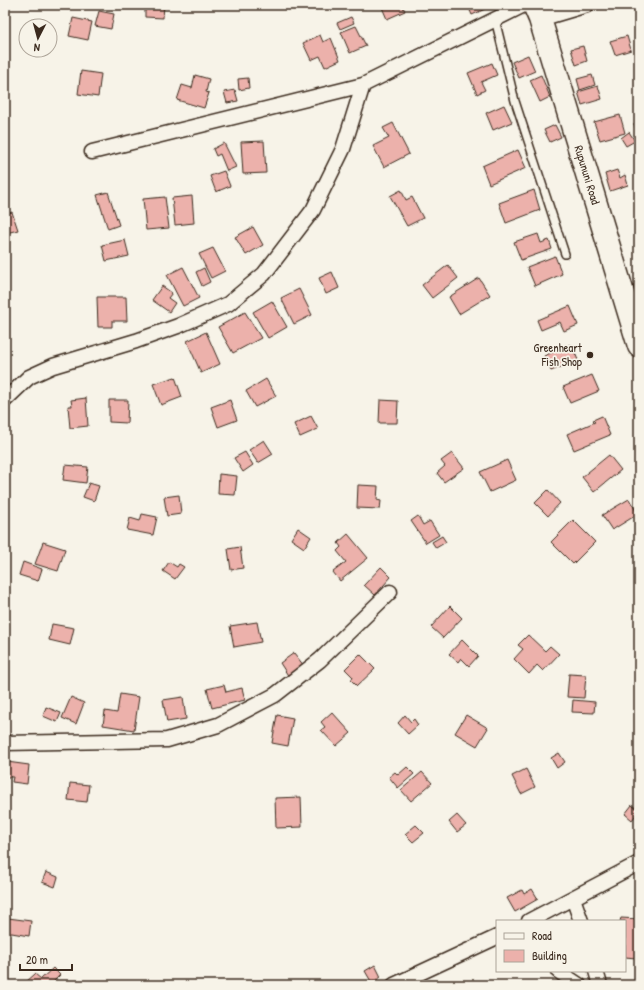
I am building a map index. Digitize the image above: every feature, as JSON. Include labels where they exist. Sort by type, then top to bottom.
[{"type":"main road","name":"Rupununi Road","points":[[537,12],[639,346]]},
{"type":"street","points":[[92,152],[363,85],[524,5]]},
{"type":"street","points":[[537,12],[586,5]]},
{"type":"street","points":[[5,400],[29,377],[53,366],[136,341],[178,326],[228,304],[264,274],[313,210],[343,149],[363,85]]},
{"type":"street","points":[[5,743],[167,740],[218,725],[275,695],[320,660],[390,592]]},
{"type":"street","points":[[531,920],[639,863]]},
{"type":"street","points":[[573,898],[580,920]]},
{"type":"street","points":[[394,985],[496,937]]},
{"type":"street","points":[[560,972],[579,985]]},
{"type":"street","points":[[596,972],[600,985]]},
{"type":"lane","points":[[495,19],[515,101],[565,254]]},
{"type":"building","points":[[145,5],[164,5],[163,18],[145,17]]},
{"type":"building","points":[[381,5],[402,5],[405,11],[387,19]]},
{"type":"building","points":[[483,5],[485,9],[472,15],[468,6]]},
{"type":"building","points":[[99,11],[114,14],[111,29],[95,26]]},
{"type":"building","points":[[351,17],[354,23],[340,29],[337,23]]},
{"type":"building","points":[[73,18],[92,22],[88,40],[69,36]]},
{"type":"building","points":[[356,26],[366,46],[350,53],[341,32]]},
{"type":"building","points":[[320,35],[323,42],[331,38],[340,60],[325,67],[320,56],[311,60],[303,43]]},
{"type":"building","points":[[627,36],[631,50],[615,55],[610,41]]},
{"type":"building","points":[[583,46],[587,61],[576,65],[571,49]]},
{"type":"building","points":[[528,55],[535,71],[519,78],[512,62]]},
{"type":"building","points":[[492,63],[497,75],[481,82],[485,90],[477,94],[468,73]]},
{"type":"building","points":[[81,71],[101,74],[98,97],[78,94]]},
{"type":"building","points":[[195,75],[209,79],[206,92],[209,93],[204,108],[177,100],[182,85],[192,88]]},
{"type":"building","points":[[541,75],[550,97],[540,102],[530,80]]},
{"type":"building","points":[[592,75],[595,85],[580,90],[577,79]]},
{"type":"building","points":[[248,78],[249,88],[239,90],[238,79]]},
{"type":"building","points":[[598,86],[602,99],[582,105],[578,92]]},
{"type":"building","points":[[235,90],[238,101],[227,103],[224,92]]},
{"type":"building","points":[[504,105],[512,122],[493,130],[486,113]]},
{"type":"building","points":[[620,115],[625,133],[600,140],[594,122]]},
{"type":"building","points":[[639,122],[639,139],[634,124]]},
{"type":"building","points":[[393,123],[409,154],[384,167],[373,146],[389,138],[383,128]]},
{"type":"building","points":[[555,125],[561,137],[550,142],[544,130]]},
{"type":"building","points":[[629,132],[635,141],[626,146],[621,138]]},
{"type":"building","points":[[264,141],[266,173],[243,174],[241,142]]},
{"type":"building","points":[[224,143],[236,167],[227,171],[220,154],[216,156],[213,149]]},
{"type":"building","points":[[639,147],[639,155],[636,156],[635,149]]},
{"type":"building","points":[[518,150],[526,168],[489,184],[482,166]]},
{"type":"building","points":[[617,170],[620,178],[625,175],[628,185],[610,191],[605,174]]},
{"type":"building","points":[[224,171],[230,186],[216,192],[210,176]]},
{"type":"building","points":[[401,190],[406,200],[412,197],[423,218],[407,226],[390,196]]},
{"type":"building","points":[[534,190],[540,210],[506,223],[499,203]]},
{"type":"building","points":[[108,192],[119,225],[108,229],[97,195]]},
{"type":"building","points":[[192,196],[194,223],[175,225],[172,198]]},
{"type":"building","points":[[165,197],[169,228],[146,230],[143,199]]},
{"type":"building","points":[[12,212],[18,230],[6,233],[5,214]]},
{"type":"building","points":[[253,227],[263,245],[246,255],[235,237]]},
{"type":"building","points":[[538,234],[541,243],[549,240],[552,249],[521,260],[514,242]]},
{"type":"building","points":[[125,240],[129,256],[106,261],[102,245]]},
{"type":"building","points":[[213,248],[225,271],[211,278],[199,254]]},
{"type":"building","points":[[555,256],[562,274],[535,286],[527,267]]},
{"type":"building","points":[[448,265],[458,278],[432,298],[422,285]]},
{"type":"building","points":[[183,267],[199,298],[183,306],[167,275]]},
{"type":"building","points":[[204,268],[210,282],[202,286],[196,272]]},
{"type":"building","points":[[332,272],[339,288],[326,294],[319,278]]},
{"type":"building","points":[[479,278],[490,295],[459,314],[449,297]]},
{"type":"building","points":[[162,286],[172,293],[168,298],[175,303],[169,312],[152,300]]},
{"type":"building","points":[[299,289],[312,315],[294,324],[281,298]]},
{"type":"building","points":[[97,297],[126,297],[127,321],[112,321],[112,327],[98,327]]},
{"type":"building","points":[[272,301],[287,327],[268,338],[253,312]]},
{"type":"building","points":[[570,306],[578,325],[564,331],[560,322],[541,330],[537,320]]},
{"type":"building","points":[[245,312],[261,338],[233,353],[218,327]]},
{"type":"building","points":[[206,332],[220,364],[201,373],[187,341]]},
{"type":"building","points":[[571,344],[578,360],[551,371],[544,356]]},
{"type":"building","points":[[592,375],[599,391],[570,403],[563,387]]},
{"type":"building","points":[[175,377],[182,397],[161,405],[153,384]]},
{"type":"building","points":[[266,379],[276,396],[255,407],[246,391]]},
{"type":"building","points":[[86,398],[88,426],[70,428],[68,406],[72,406],[71,400]]},
{"type":"building","points":[[109,400],[128,400],[127,423],[109,422]]},
{"type":"building","points":[[230,400],[237,420],[218,427],[211,407]]},
{"type":"building","points":[[380,400],[398,401],[397,423],[379,423]]},
{"type":"building","points":[[311,416],[318,429],[300,437],[294,424]]},
{"type":"building","points":[[602,416],[610,435],[574,450],[567,434],[595,422],[593,420]]},
{"type":"building","points":[[264,440],[273,454],[258,463],[249,450]]},
{"type":"building","points":[[245,452],[253,465],[243,472],[234,458]]},
{"type":"building","points":[[452,453],[464,468],[444,482],[437,473],[445,466],[441,461]]},
{"type":"building","points":[[609,455],[621,470],[594,492],[582,477]]},
{"type":"building","points":[[507,460],[516,480],[490,492],[480,472]]},
{"type":"building","points":[[65,465],[88,467],[86,483],[63,480]]},
{"type":"building","points":[[219,474],[237,476],[235,495],[218,494]]},
{"type":"building","points":[[89,483],[99,486],[94,501],[83,497]]},
{"type":"building","points":[[358,485],[378,486],[377,500],[381,501],[380,509],[357,508]]},
{"type":"building","points":[[548,490],[560,503],[548,516],[535,503]]},
{"type":"building","points":[[179,495],[181,514],[167,516],[164,497]]},
{"type":"building","points":[[629,499],[638,514],[612,530],[602,515]]},
{"type":"building","points":[[142,514],[157,517],[153,535],[127,530],[130,518],[140,521]]},
{"type":"building","points":[[418,516],[423,525],[430,521],[439,535],[426,543],[411,521]]},
{"type":"building","points":[[573,520],[595,542],[573,564],[551,542]]},
{"type":"building","points":[[298,528],[311,537],[304,548],[291,539]]},
{"type":"building","points":[[348,534],[368,558],[340,581],[333,572],[346,562],[337,551],[341,547],[338,543]]},
{"type":"building","points":[[442,536],[446,542],[436,548],[432,542]]},
{"type":"building","points":[[43,542],[65,549],[58,571],[35,564]]},
{"type":"building","points":[[240,547],[243,568],[231,570],[228,549]]},
{"type":"building","points":[[23,562],[42,569],[38,581],[19,575]]},
{"type":"building","points":[[169,562],[177,567],[179,564],[184,567],[175,579],[163,571]]},
{"type":"building","points":[[381,567],[391,577],[375,595],[364,585]]},
{"type":"building","points":[[450,606],[462,618],[443,638],[431,627]]},
{"type":"building","points":[[257,622],[261,642],[234,647],[230,626]]},
{"type":"building","points":[[52,624],[74,628],[70,645],[49,640]]},
{"type":"building","points":[[528,635],[545,651],[550,646],[559,654],[543,671],[537,665],[529,674],[514,659],[523,649],[518,645]]},
{"type":"building","points":[[462,640],[478,656],[469,666],[461,658],[458,662],[449,654]]},
{"type":"building","points":[[294,653],[304,666],[289,677],[280,663]]},
{"type":"building","points":[[360,654],[375,669],[357,686],[351,680],[353,677],[345,669]]},
{"type":"building","points":[[569,674],[586,675],[584,698],[567,697]]},
{"type":"building","points":[[224,685],[226,692],[242,688],[245,700],[212,708],[207,689]]},
{"type":"building","points":[[120,694],[139,697],[134,730],[103,725],[105,711],[117,713]]},
{"type":"building","points":[[71,697],[84,703],[76,724],[62,718]]},
{"type":"building","points":[[183,697],[186,719],[167,722],[163,700]]},
{"type":"building","points":[[573,700],[595,702],[594,713],[572,712]]},
{"type":"building","points":[[46,707],[61,713],[57,722],[43,716]]},
{"type":"building","points":[[332,712],[351,733],[336,746],[321,730],[325,727],[321,722]]},
{"type":"building","points":[[277,715],[293,718],[288,746],[272,743]]},
{"type":"building","points":[[405,715],[411,722],[414,719],[418,725],[408,734],[398,723]]},
{"type":"building","points":[[466,715],[488,728],[477,746],[455,733]]},
{"type":"building","points":[[559,753],[565,762],[557,768],[551,758]]},
{"type":"building","points":[[7,762],[29,765],[27,784],[12,782],[13,777],[6,777]]},
{"type":"building","points":[[407,767],[414,774],[398,788],[389,777],[395,772],[398,775]]},
{"type":"building","points":[[526,769],[535,787],[521,794],[512,776]]},
{"type":"building","points":[[422,772],[432,783],[411,801],[401,790]]},
{"type":"building","points":[[70,783],[89,785],[87,802],[68,800]]},
{"type":"building","points":[[301,797],[302,827],[276,828],[275,798]]},
{"type":"building","points":[[632,805],[639,811],[632,820],[625,814]]},
{"type":"building","points":[[457,815],[466,825],[457,832],[449,822]]},
{"type":"building","points":[[416,825],[424,833],[413,842],[405,834]]},
{"type":"building","points":[[46,872],[58,877],[55,887],[42,882]]},
{"type":"building","points":[[532,889],[538,899],[515,912],[507,898],[522,890],[524,894]]},
{"type":"building","points":[[8,918],[31,921],[29,936],[6,932]]},
{"type":"building","points":[[621,918],[639,919],[636,958],[626,957],[626,920],[620,920]]},
{"type":"building","points":[[375,965],[381,977],[372,983],[365,971]]},
{"type":"building","points":[[53,968],[60,975],[50,985],[29,985],[26,982],[35,974],[41,979]]},
{"type":"building","points":[[469,982],[496,982],[496,985],[469,985]]},
{"type":"place","name":"Greenheart Fish Shop","points":[[590,355]]}]
